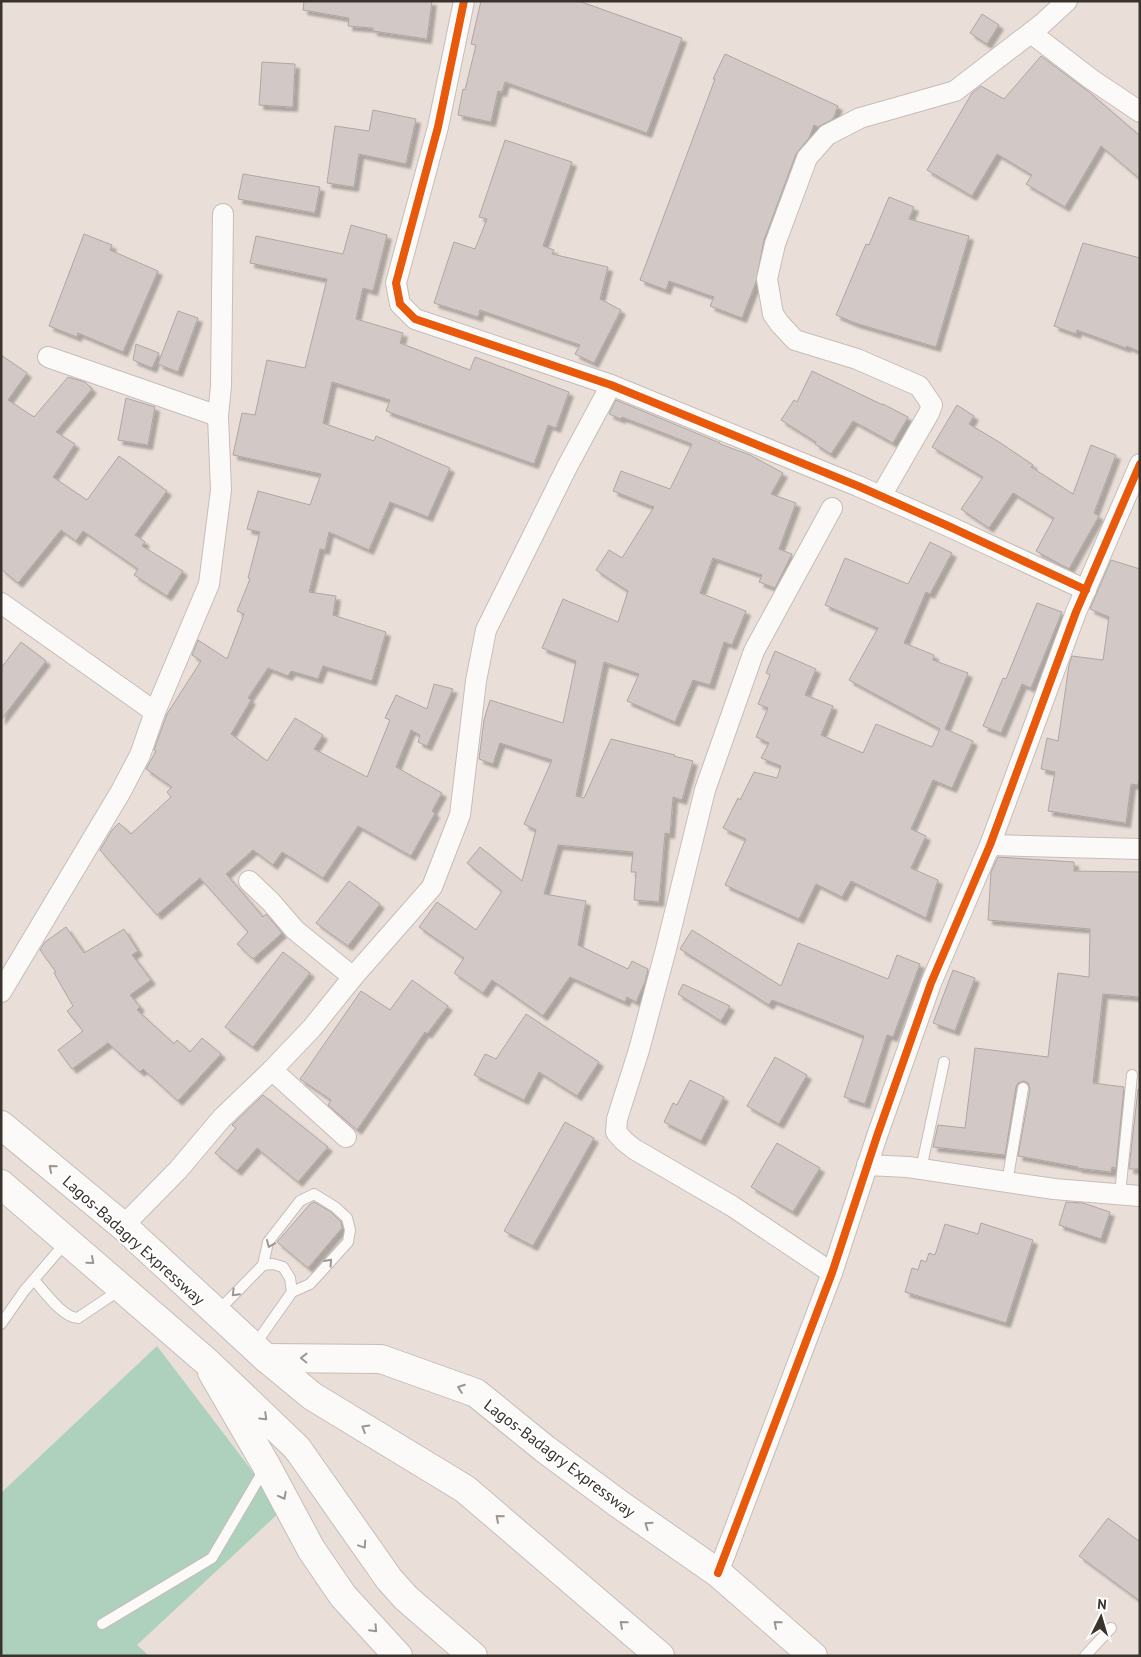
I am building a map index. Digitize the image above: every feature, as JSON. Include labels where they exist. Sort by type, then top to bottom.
[{"type":"main road","name":"Lagos-Badagry Expressway","points":[[1,1125],[123,1226],[216,1313],[312,1396],[465,1489],[660,1656]]},
{"type":"main road","points":[[1,1184],[207,1362],[298,1448],[388,1579],[406,1598],[473,1656]]},
{"type":"main road","name":"Lagos-Badagry Expressway","points":[[260,1352],[381,1359],[476,1393],[545,1450],[618,1504],[718,1573],[813,1656]]},
{"type":"main road","points":[[207,1362],[266,1465],[311,1549],[343,1596],[398,1656]]},
{"type":"street","points":[[464,1],[438,127],[396,283],[400,304],[415,319],[611,385],[881,496],[1086,590]]},
{"type":"street","points":[[881,496],[932,405],[919,386],[857,359],[795,340],[773,314],[767,279],[775,244],[807,158],[828,136],[860,118],[955,91],[1031,33],[1067,1]]},
{"type":"street","points":[[1031,33],[1091,79],[1140,112]]},
{"type":"street","points":[[1,992],[120,793],[140,755],[155,712],[209,584],[221,490],[218,416],[222,386],[223,214]]},
{"type":"street","points":[[48,357],[218,416]]},
{"type":"street","points":[[123,1226],[178,1170],[222,1118],[312,1028],[432,887],[460,815],[476,681],[486,630],[567,467],[611,385]]},
{"type":"street","points":[[718,1573],[832,1273],[867,1165],[931,984],[990,845],[1086,590],[1140,464]]},
{"type":"street","points":[[832,508],[754,650],[705,790],[664,958],[639,1050],[617,1119],[616,1132],[634,1149],[732,1206],[832,1273]]},
{"type":"street","points":[[1,603],[155,712]]},
{"type":"street","points":[[990,845],[1140,849]]},
{"type":"street","points":[[249,881],[271,902],[295,930],[353,978]]},
{"type":"street","points":[[272,1070],[346,1137]]},
{"type":"street","points":[[867,1165],[922,1170],[1054,1189],[1130,1195]]},
{"type":"lane","points":[[922,1170],[944,1062]]},
{"type":"lane","points":[[1130,1195],[1132,1075]]},
{"type":"lane","points":[[1007,1183],[1023,1088]]},
{"type":"lane","points":[[216,1313],[263,1265],[268,1242],[300,1202],[314,1194],[335,1207],[347,1218],[350,1230],[348,1242],[310,1284],[292,1292]]},
{"type":"lane","points":[[1,1324],[67,1240]]},
{"type":"lane","points":[[260,1352],[292,1292],[290,1278],[284,1267],[273,1264],[263,1265]]},
{"type":"lane","points":[[34,1280],[72,1318],[78,1318],[122,1288]]},
{"type":"lane","points":[[102,1624],[212,1558],[266,1465]]},
{"type":"lane","points":[[1085,1656],[1111,1628]]},
{"type":"green space","points":[[157,1346],[282,1510],[137,1645],[149,1656],[1,1656],[1,1493]]},
{"type":"building","points":[[304,1],[432,1],[427,39],[373,31],[373,28],[348,26],[349,18],[303,10]]},
{"type":"building","points":[[481,1],[579,1],[682,38],[647,133],[505,82],[502,92],[498,91],[491,122],[458,115],[463,89],[465,90],[476,45],[471,44]]},
{"type":"building","points":[[982,14],[999,25],[987,44],[970,33]]},
{"type":"building","points":[[725,54],[838,106],[833,119],[818,127],[814,125],[809,138],[796,154],[764,240],[756,282],[742,318],[710,306],[714,297],[669,281],[666,290],[640,280],[715,79],[713,79]]},
{"type":"building","points":[[1041,56],[1089,92],[1140,136],[1140,179],[1101,146],[1065,207],[1026,184],[1032,175],[997,154],[972,196],[927,170],[972,93],[981,86],[1004,99]]},
{"type":"building","points":[[262,62],[295,64],[293,107],[259,105]]},
{"type":"building","points":[[373,110],[416,119],[406,164],[359,154],[354,187],[327,183],[335,126],[369,131]]},
{"type":"building","points":[[505,140],[572,162],[543,246],[554,250],[552,254],[608,267],[600,299],[621,310],[594,363],[575,354],[580,345],[480,310],[478,317],[434,303],[454,242],[475,249],[487,219],[479,217]]},
{"type":"building","points":[[243,174],[320,187],[315,213],[238,199]]},
{"type":"building","points":[[889,197],[914,207],[909,219],[969,236],[936,347],[855,323],[836,315],[866,244],[869,245]]},
{"type":"building","points":[[351,225],[387,235],[373,291],[363,288],[356,319],[403,333],[400,343],[470,370],[475,357],[569,392],[556,428],[548,425],[534,464],[386,411],[390,400],[332,382],[323,423],[374,441],[376,436],[450,468],[428,517],[390,502],[369,550],[329,532],[325,550],[320,549],[309,592],[336,596],[333,615],[386,632],[372,681],[323,666],[318,679],[291,671],[288,676],[268,668],[248,698],[251,700],[231,734],[267,761],[295,718],[323,735],[314,749],[367,777],[390,720],[385,718],[396,695],[427,709],[434,684],[453,689],[427,746],[418,742],[420,735],[411,730],[396,767],[442,793],[432,811],[435,813],[411,856],[358,826],[323,878],[282,852],[273,865],[253,850],[226,874],[263,917],[266,914],[282,933],[253,959],[237,944],[248,932],[200,878],[157,915],[100,850],[112,830],[119,823],[131,834],[171,797],[167,792],[172,787],[146,769],[156,751],[154,750],[167,714],[201,661],[192,655],[198,640],[227,659],[244,614],[237,611],[250,579],[248,578],[260,532],[247,529],[258,491],[310,505],[321,474],[233,455],[242,413],[255,415],[267,360],[305,368],[327,279],[250,263],[256,236],[343,254]]},
{"type":"building","points":[[84,234],[112,245],[110,250],[158,271],[123,352],[78,333],[77,337],[49,326]]},
{"type":"building","points":[[1083,243],[1140,258],[1140,352],[1077,330],[1076,334],[1054,326]]},
{"type":"building","points":[[178,311],[198,318],[178,372],[158,364]]},
{"type":"building","points":[[136,344],[159,353],[152,368],[133,360]]},
{"type":"building","points":[[1,355],[27,373],[8,400],[34,417],[68,377],[85,382],[92,389],[56,432],[75,444],[53,477],[87,500],[119,456],[167,491],[135,535],[145,542],[142,546],[183,571],[167,596],[134,575],[138,569],[83,531],[76,541],[61,530],[18,583],[1,569]]},
{"type":"building","points":[[812,371],[908,417],[893,443],[853,421],[831,454],[781,420],[794,400],[797,402]]},
{"type":"building","points":[[126,398],[155,407],[148,445],[118,440]]},
{"type":"building","points":[[616,400],[750,455],[783,473],[771,494],[796,503],[779,549],[792,554],[775,588],[759,582],[762,575],[713,558],[700,593],[746,611],[732,645],[724,642],[710,685],[693,680],[675,722],[627,701],[639,674],[604,662],[576,796],[584,798],[611,739],[693,761],[682,800],[673,797],[670,834],[665,833],[659,902],[634,900],[636,872],[631,872],[633,852],[558,845],[544,894],[586,901],[578,945],[628,969],[632,961],[648,969],[645,982],[636,1002],[627,997],[625,1002],[570,977],[543,1016],[492,980],[483,993],[454,973],[464,958],[419,927],[437,902],[476,930],[502,891],[467,863],[480,847],[522,881],[536,830],[524,824],[552,760],[500,743],[493,764],[479,759],[484,720],[490,700],[563,723],[576,661],[542,648],[563,599],[618,622],[628,591],[596,570],[609,550],[622,558],[654,507],[613,491],[621,471],[670,489],[692,444],[622,417],[621,419],[609,414]]},
{"type":"building","points":[[957,405],[974,416],[969,424],[999,442],[1033,465],[1031,467],[1073,494],[1091,445],[1116,455],[1094,513],[1099,516],[1069,569],[1036,551],[1054,518],[1013,493],[989,528],[961,509],[983,477],[932,447]]},
{"type":"building","points":[[930,542],[952,553],[930,594],[926,592],[904,643],[934,655],[933,660],[968,673],[945,729],[973,741],[952,788],[933,780],[911,829],[926,836],[911,868],[938,880],[926,918],[851,881],[842,897],[816,884],[799,919],[725,885],[746,839],[723,828],[754,772],[777,778],[781,766],[761,758],[769,743],[756,737],[768,708],[758,704],[770,675],[766,673],[775,651],[816,669],[805,695],[833,706],[821,735],[863,753],[876,724],[932,747],[940,729],[849,680],[878,628],[825,605],[845,558],[908,584]]},
{"type":"building","points":[[1111,560],[1140,569],[1140,776],[1138,785],[1131,784],[1126,823],[1048,811],[1055,772],[1041,769],[1047,738],[1058,741],[1072,656],[1103,660],[1109,617],[1090,609]]},
{"type":"building","points":[[1037,603],[1062,612],[1031,688],[1022,684],[1001,733],[983,726],[1003,678],[1006,679]]},
{"type":"building","points":[[21,642],[46,661],[1,720],[1,668]]},
{"type":"building","points":[[998,857],[1074,862],[1074,871],[1140,872],[1140,997],[1103,994],[1093,1083],[1124,1087],[1116,1168],[1112,1167],[1111,1172],[1077,1168],[1018,1156],[1030,1089],[1028,1083],[1024,1081],[1018,1083],[1016,1087],[1005,1155],[933,1147],[938,1125],[965,1128],[975,1048],[1048,1057],[1058,973],[1089,977],[1090,929],[988,920],[991,872]]},
{"type":"building","points":[[349,881],[380,904],[348,946],[316,923]]},
{"type":"building","points":[[66,927],[84,953],[124,929],[138,951],[132,955],[151,980],[130,995],[140,1007],[137,1010],[174,1044],[177,1040],[190,1052],[202,1038],[221,1054],[178,1101],[143,1069],[140,1072],[108,1043],[72,1069],[58,1050],[83,1031],[67,1011],[73,1006],[54,973],[56,972],[40,950],[45,942]]},
{"type":"building","points":[[692,930],[781,986],[798,943],[888,979],[897,955],[920,964],[893,1037],[887,1035],[865,1104],[844,1097],[864,1036],[772,1000],[769,1005],[680,949]]},
{"type":"building","points":[[283,952],[310,973],[253,1047],[225,1027]]},
{"type":"building","points":[[953,970],[975,978],[955,1031],[933,1023]]},
{"type":"building","points":[[412,980],[448,1006],[427,1034],[425,1032],[357,1130],[328,1105],[331,1100],[300,1079],[361,991],[390,1010]]},
{"type":"building","points":[[683,984],[730,1006],[721,1021],[678,994]]},
{"type":"building","points":[[526,1014],[599,1062],[577,1096],[539,1072],[524,1100],[474,1075],[485,1054],[496,1059]]},
{"type":"building","points":[[775,1057],[807,1075],[779,1124],[747,1106]]},
{"type":"building","points":[[690,1080],[724,1097],[701,1141],[664,1122],[673,1103],[677,1105]]},
{"type":"building","points":[[1138,1089],[1140,1089],[1140,1169],[1129,1169]]},
{"type":"building","points":[[263,1095],[328,1147],[298,1182],[257,1148],[237,1171],[215,1153],[236,1128],[232,1125]]},
{"type":"building","points":[[565,1122],[594,1138],[533,1246],[504,1231]]},
{"type":"building","points":[[777,1143],[820,1168],[793,1212],[751,1187]]},
{"type":"building","points":[[314,1202],[331,1212],[341,1222],[342,1228],[308,1268],[277,1242],[310,1204]]},
{"type":"building","points":[[1066,1202],[1083,1203],[1110,1212],[1101,1239],[1059,1225]]},
{"type":"building","points":[[981,1223],[1033,1240],[1006,1323],[905,1292],[912,1268],[918,1270],[921,1260],[926,1262],[929,1253],[935,1255],[945,1224],[978,1234]]},
{"type":"building","points":[[1108,1518],[1140,1542],[1140,1601],[1079,1556]]},
{"type":"cycle path","points":[[464,1],[438,127],[396,283],[400,304],[415,319],[611,385],[858,486],[1086,590]]},
{"type":"cycle path","points":[[718,1573],[832,1273],[877,1136],[931,983],[990,845],[1076,612],[1140,464]]}]
